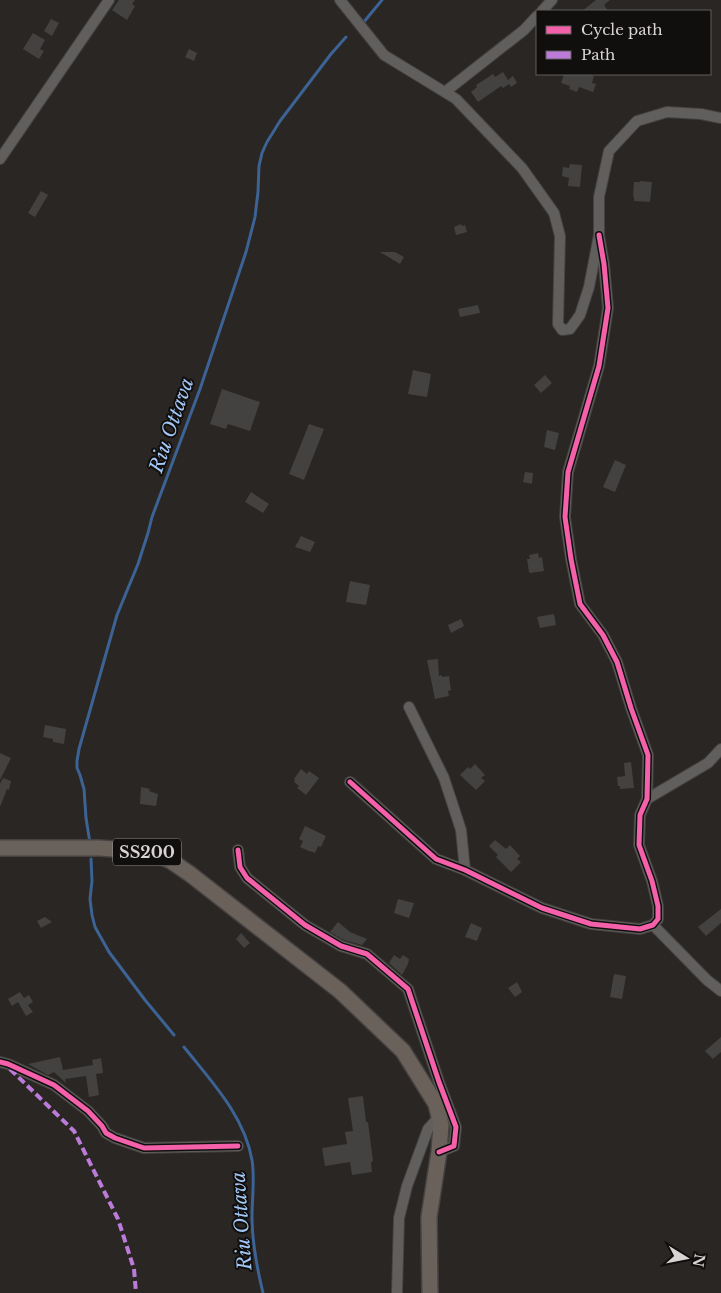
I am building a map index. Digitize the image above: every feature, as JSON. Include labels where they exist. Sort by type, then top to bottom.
[{"type":"main road","name":"SS200","points":[[0,848],[98,848],[144,851],[171,861],[340,991],[403,1051],[436,1104],[440,1125],[439,1152],[429,1217],[430,1293]]},
{"type":"street","points":[[0,159],[109,0]]},
{"type":"street","points":[[340,0],[384,55],[456,99],[522,168],[554,213],[560,236],[558,324],[562,330],[570,329],[580,315],[589,287],[598,235],[599,197],[609,150],[637,121],[667,112],[701,114],[721,118]]},
{"type":"street","points":[[543,10],[552,0]]},
{"type":"street","points":[[444,92],[524,30],[536,17]]},
{"type":"street","points":[[350,782],[436,859],[465,870],[542,908],[591,924],[640,929],[653,925],[658,919],[658,906],[652,882],[639,845],[640,815],[647,799],[648,755],[630,708],[617,662],[603,635],[580,604],[565,517],[568,472],[599,366],[608,308],[604,264],[598,235]]},
{"type":"street","points":[[409,707],[444,778],[461,830],[465,870]]},
{"type":"street","points":[[647,799],[708,764],[721,749]]},
{"type":"street","points":[[238,850],[240,867],[247,878],[305,925],[341,946],[367,954],[408,989],[456,1127],[454,1146],[439,1152]]},
{"type":"street","points":[[653,925],[707,980],[721,991]]},
{"type":"street","points":[[0,1062],[54,1085],[88,1111],[106,1133],[115,1138],[144,1148],[238,1146]]},
{"type":"street","points":[[397,1293],[398,1218],[407,1186],[428,1129],[439,1117]]},
{"type":"building","points":[[119,0],[135,0],[132,4],[135,6],[127,20],[112,10]]},
{"type":"building","points":[[596,0],[610,0],[604,5],[607,10],[583,10]]},
{"type":"building","points":[[51,19],[59,23],[52,36],[44,31]]},
{"type":"building","points":[[33,33],[45,40],[40,49],[44,51],[39,59],[23,49]]},
{"type":"building","points":[[189,49],[197,53],[194,61],[185,57]]},
{"type":"building","points":[[503,72],[508,80],[513,76],[517,83],[511,87],[509,84],[503,88],[501,86],[478,102],[471,92],[477,87],[476,85],[493,74],[495,77]]},
{"type":"building","points":[[564,75],[590,75],[594,76],[592,83],[596,84],[593,92],[579,87],[577,92],[569,89],[570,86],[561,83]]},
{"type":"building","points":[[570,164],[582,165],[580,187],[568,186],[569,178],[562,176],[563,167],[569,168]]},
{"type":"building","points":[[634,182],[652,182],[650,202],[634,201]]},
{"type":"building","points":[[41,191],[48,195],[35,217],[28,213]]},
{"type":"building","points":[[461,224],[462,226],[465,225],[467,232],[456,235],[454,227]]},
{"type":"building","points":[[380,252],[395,252],[404,257],[400,264]]},
{"type":"building","points":[[478,305],[480,313],[460,317],[458,309]]},
{"type":"building","points":[[413,370],[431,374],[427,397],[408,394]]},
{"type":"building","points":[[545,375],[552,383],[541,393],[534,385]]},
{"type":"building","points":[[222,389],[260,402],[250,431],[228,424],[226,429],[210,424]]},
{"type":"building","points":[[309,424],[324,429],[304,480],[289,474]]},
{"type":"building","points":[[547,430],[559,433],[555,450],[544,447]]},
{"type":"building","points":[[615,460],[626,465],[615,492],[603,487]]},
{"type":"building","points":[[525,472],[533,473],[532,484],[523,482]]},
{"type":"building","points":[[251,492],[269,504],[263,513],[245,502]]},
{"type":"building","points":[[301,536],[315,542],[310,552],[295,547]]},
{"type":"building","points":[[538,553],[539,558],[542,557],[544,571],[530,573],[527,559],[530,559],[529,555]]},
{"type":"building","points":[[350,581],[370,585],[366,605],[346,602]]},
{"type":"building","points":[[554,614],[556,625],[540,628],[537,617]]},
{"type":"building","points":[[461,619],[464,626],[451,633],[448,625]]},
{"type":"building","points":[[438,659],[439,676],[449,676],[451,690],[448,691],[449,696],[435,699],[427,660]]},
{"type":"building","points":[[45,725],[66,729],[64,744],[53,742],[53,739],[43,737]]},
{"type":"building","points":[[0,753],[11,758],[0,780]]},
{"type":"building","points":[[631,762],[634,788],[620,789],[617,777],[625,776],[624,763]]},
{"type":"building","points":[[475,764],[485,775],[481,778],[485,781],[476,790],[460,775],[468,767],[470,769]]},
{"type":"building","points":[[301,769],[307,774],[309,771],[319,778],[306,795],[297,788],[299,786],[294,782]]},
{"type":"building","points":[[3,778],[11,781],[9,790],[7,789],[0,807],[0,784]]},
{"type":"building","points":[[141,787],[150,789],[149,791],[158,794],[156,806],[140,804]]},
{"type":"building","points":[[305,826],[326,836],[321,847],[318,846],[315,853],[300,847],[303,841],[299,839]]},
{"type":"building","points":[[495,840],[506,849],[510,845],[520,856],[517,859],[521,862],[511,872],[496,857],[498,855],[489,846]]},
{"type":"building","points":[[398,899],[414,903],[409,918],[394,913]]},
{"type":"building","points":[[721,909],[721,923],[706,936],[698,927]]},
{"type":"building","points":[[45,917],[52,922],[41,928],[37,921]]},
{"type":"building","points":[[338,922],[350,932],[367,939],[362,945],[344,940],[330,932]]},
{"type":"building","points":[[471,923],[482,928],[477,941],[465,937]]},
{"type":"building","points":[[241,933],[250,943],[244,948],[236,939]]},
{"type":"building","points":[[394,955],[400,959],[403,955],[409,959],[402,975],[389,963]]},
{"type":"building","points":[[614,974],[626,976],[622,999],[610,997]]},
{"type":"building","points":[[517,982],[522,992],[515,997],[508,988]]},
{"type":"building","points":[[20,992],[24,998],[29,995],[33,1002],[28,1005],[33,1012],[26,1016],[18,1002],[12,1006],[8,999]]},
{"type":"building","points":[[721,1037],[721,1052],[713,1059],[705,1051]]},
{"type":"building","points":[[60,1057],[63,1070],[93,1065],[92,1060],[101,1058],[103,1073],[96,1074],[99,1095],[89,1097],[86,1076],[65,1079],[66,1083],[54,1072],[48,1075],[28,1064]]},
{"type":"building","points":[[363,1096],[373,1161],[371,1162],[372,1172],[352,1175],[350,1162],[325,1166],[322,1148],[347,1144],[345,1132],[353,1131],[348,1098]]},
{"type":"waterway","name":"Riu Ottava","points":[[363,23],[382,0]]},
{"type":"waterway","name":"Riu Ottava","points":[[90,843],[84,789],[77,768],[79,749],[117,615],[138,564],[152,517],[200,389],[246,252],[255,217],[259,166],[262,153],[280,121],[346,37]]},
{"type":"waterway","name":"Riu Ottava","points":[[91,859],[92,881],[90,899],[95,927],[109,952],[174,1035]]},
{"type":"waterway","name":"Riu Ottava","points":[[184,1047],[225,1099],[242,1128],[248,1144],[253,1174],[253,1236],[263,1293]]},
{"type":"marked path","points":[[10,1069],[74,1131],[118,1219],[134,1269],[136,1293]]},
{"type":"cycle path","points":[[350,782],[436,859],[465,870],[542,908],[591,924],[640,929],[653,925],[658,919],[658,906],[652,881],[639,845],[640,815],[647,799],[648,755],[617,662],[603,635],[580,604],[565,517],[568,472],[599,366],[608,308],[599,235]]},
{"type":"cycle path","points":[[238,850],[240,867],[247,878],[305,925],[341,946],[367,954],[408,989],[456,1127],[454,1146],[439,1152]]},
{"type":"cycle path","points":[[0,1062],[54,1085],[88,1111],[106,1133],[115,1138],[144,1148],[238,1146]]}]
